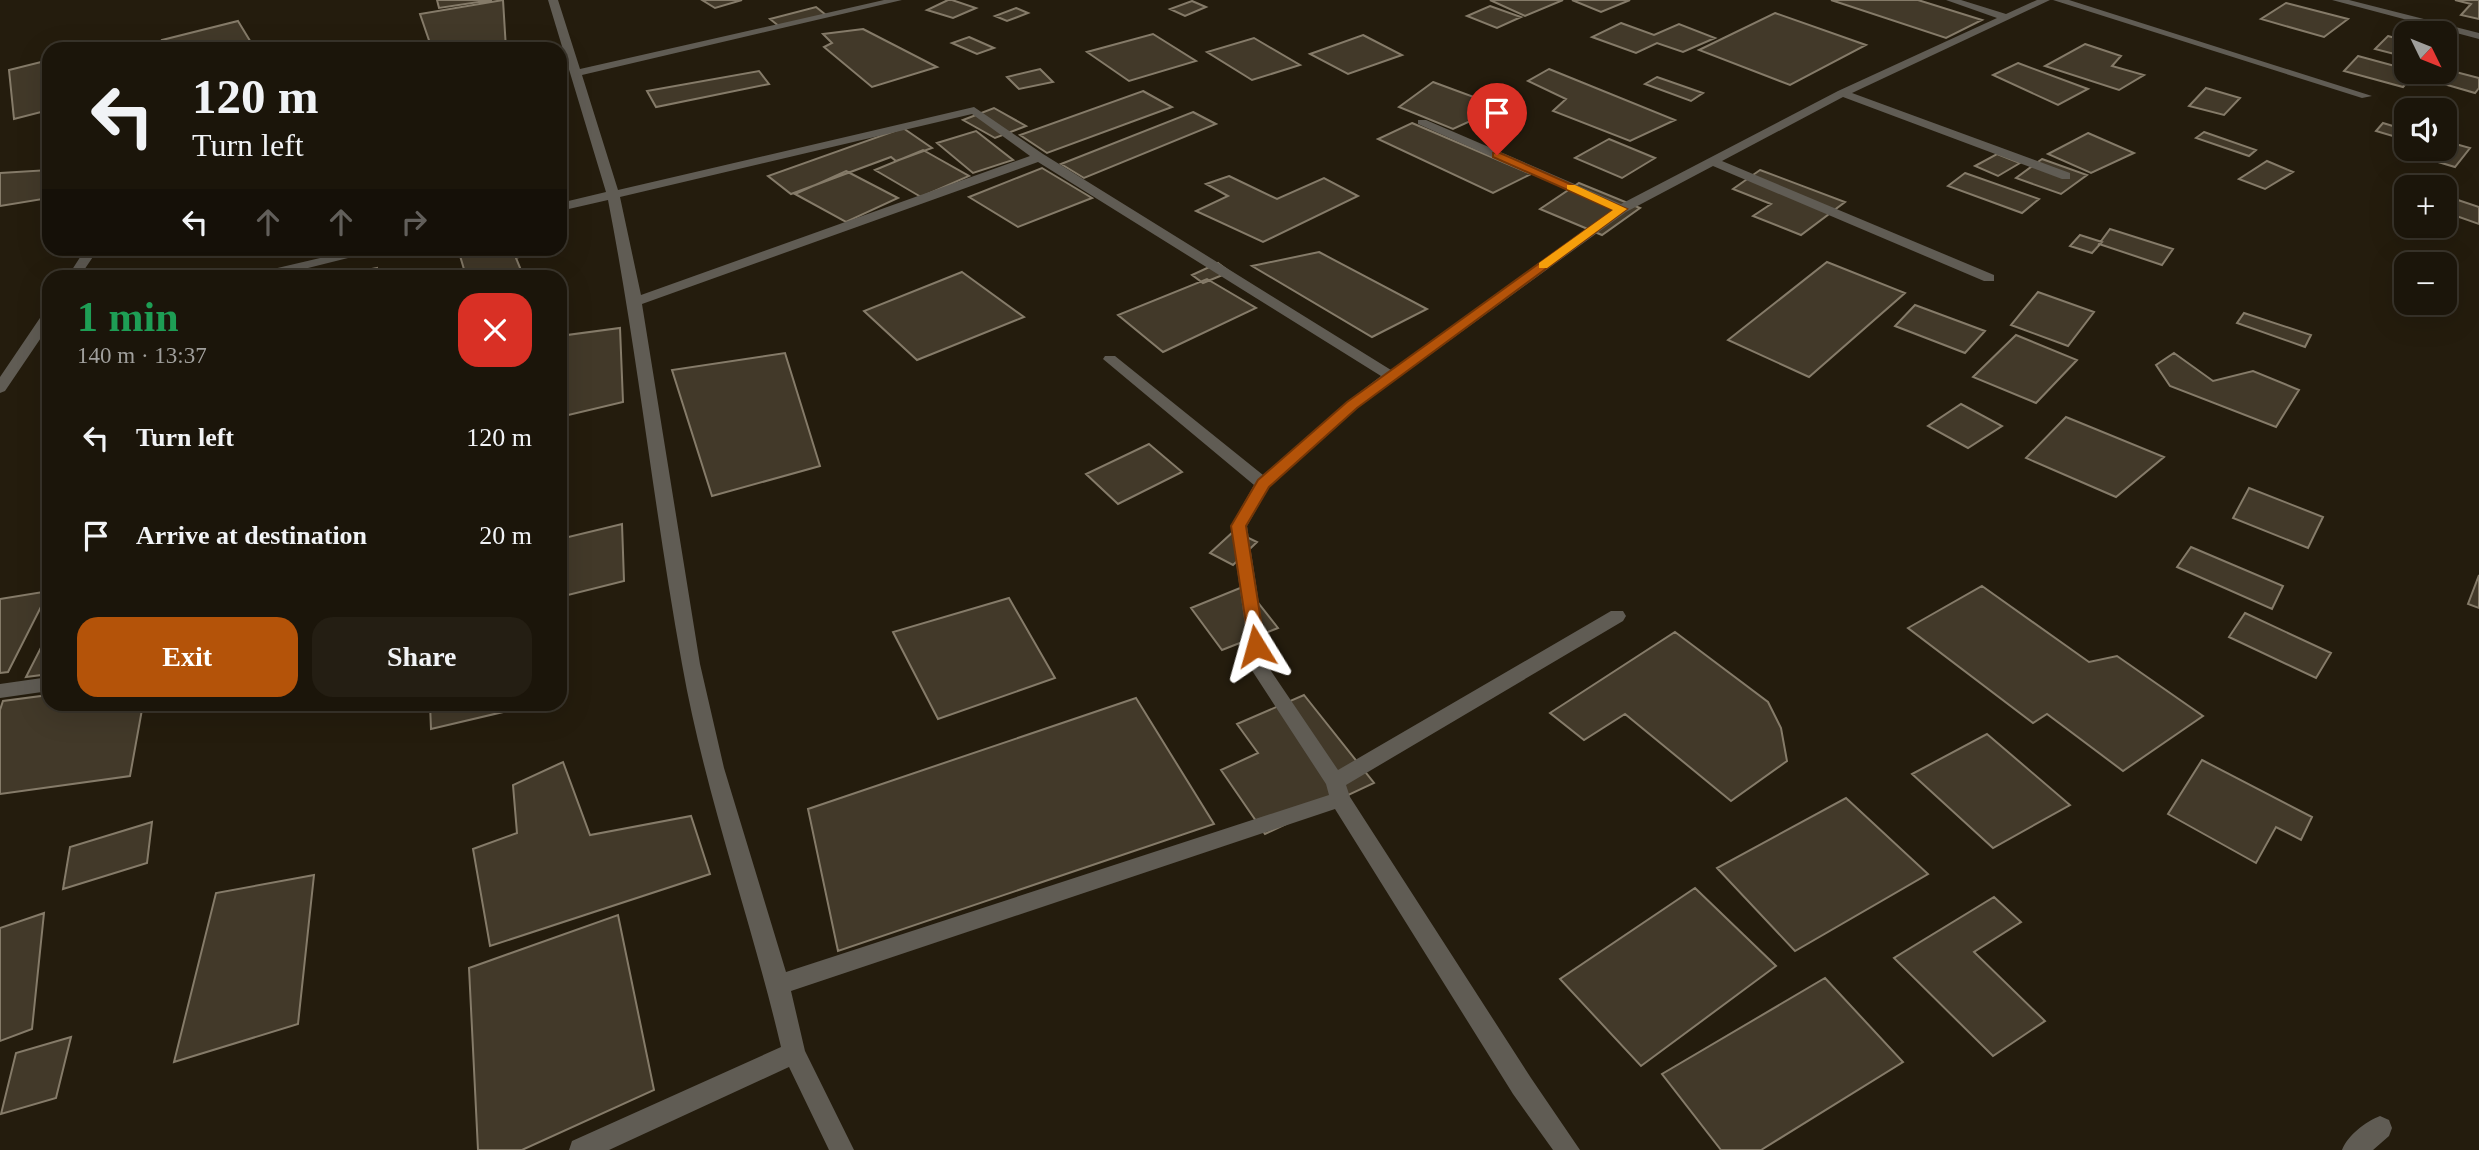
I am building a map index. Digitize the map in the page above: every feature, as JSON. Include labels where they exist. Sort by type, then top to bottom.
[{"type":"street","points":[[553,0],[566,42]]},
{"type":"street","points":[[576,73],[897,0]]},
{"type":"street","points":[[1951,0],[2007,18]]},
{"type":"street","points":[[1568,1150],[1522,1086],[1260,669],[1238,526],[1263,484],[1352,405],[1621,209],[1842,93],[2045,0]]},
{"type":"street","points":[[2059,0],[2366,96]]},
{"type":"street","points":[[2337,0],[2479,36]]},
{"type":"street","points":[[567,44],[613,195],[635,302],[691,664],[714,768],[778,985],[794,1053],[842,1150]]},
{"type":"street","points":[[1842,93],[2066,176]]},
{"type":"street","points":[[567,205],[974,110],[1039,158],[1391,376]]},
{"type":"street","points":[[1422,122],[1621,209]]},
{"type":"street","points":[[635,302],[1039,158]]},
{"type":"street","points":[[1710,160],[1989,278]]},
{"type":"street","points":[[287,270],[347,256]]},
{"type":"street","points":[[0,388],[42,329]]},
{"type":"street","points":[[1110,359],[1263,484]]},
{"type":"street","points":[[778,985],[1337,790],[1617,615]]},
{"type":"street","points":[[0,691],[42,685]]},
{"type":"street","points":[[581,1150],[794,1053]]},
{"type":"street","points":[[2354,1150],[2381,1128]]},
{"type":"building","points":[[437,0],[492,0],[439,8]]},
{"type":"building","points":[[503,0],[506,42],[430,42],[420,14]]},
{"type":"building","points":[[702,0],[742,0],[715,8]]},
{"type":"building","points":[[948,0],[976,8],[953,18],[927,10]]},
{"type":"building","points":[[1490,0],[1563,0],[1525,16]]},
{"type":"building","points":[[1572,0],[1630,0],[1601,12]]},
{"type":"building","points":[[1831,0],[1918,0],[1982,20],[1946,38]]},
{"type":"building","points":[[2455,0],[2479,0],[2479,19],[2461,15],[2471,4]]},
{"type":"building","points":[[1192,1],[1206,7],[1185,16],[1170,9]]},
{"type":"building","points":[[2286,3],[2348,19],[2324,37],[2261,19]]},
{"type":"building","points":[[1490,6],[1521,17],[1497,28],[1467,16]]},
{"type":"building","points":[[816,7],[826,15],[780,27],[770,19]]},
{"type":"building","points":[[1016,8],[1028,13],[1007,21],[995,16]]},
{"type":"building","points":[[1775,13],[1866,45],[1790,85],[1699,50]]},
{"type":"building","points":[[238,21],[251,42],[163,42],[162,40]]},
{"type":"building","points":[[1621,23],[1654,35],[1679,24],[1715,38],[1683,52],[1657,43],[1636,53],[1592,37]]},
{"type":"building","points":[[863,29],[937,67],[872,87],[824,47],[832,43],[823,34]]},
{"type":"building","points":[[1153,34],[1196,61],[1129,81],[1087,52]]},
{"type":"building","points":[[1363,35],[1402,55],[1348,74],[1310,54]]},
{"type":"building","points":[[2388,36],[2394,38],[2394,54],[2375,49]]},
{"type":"building","points":[[969,37],[994,48],[977,54],[952,43]]},
{"type":"building","points":[[1254,38],[1300,65],[1252,80],[1207,52]]},
{"type":"building","points":[[2085,44],[2121,56],[2112,66],[2144,75],[2119,90],[2045,66]]},
{"type":"building","points":[[2358,56],[2394,66],[2394,84],[2406,84],[2403,87],[2344,71]]},
{"type":"building","points":[[42,62],[42,112],[14,119],[9,70]]},
{"type":"building","points":[[2018,63],[2088,89],[2058,105],[1993,75]]},
{"type":"building","points":[[1040,69],[1053,82],[1019,89],[1007,77]]},
{"type":"building","points":[[1549,69],[1675,120],[1630,141],[1553,111],[1566,99],[1528,81]]},
{"type":"building","points":[[759,71],[769,84],[656,107],[647,91]]},
{"type":"building","points":[[2457,72],[2479,78],[2479,88],[2475,93],[2444,84],[2457,84]]},
{"type":"building","points":[[1657,77],[1703,93],[1691,101],[1645,84]]},
{"type":"building","points":[[1433,82],[1501,107],[1453,129],[1399,107]]},
{"type":"building","points":[[2206,88],[2240,98],[2224,115],[2189,106]]},
{"type":"building","points":[[1143,91],[1172,107],[1047,153],[1020,135]]},
{"type":"building","points":[[994,108],[1026,126],[995,138],[963,120]]},
{"type":"building","points":[[1193,112],[1216,124],[1084,178],[1061,164]]},
{"type":"building","points":[[1412,123],[1531,174],[1493,193],[1378,139]]},
{"type":"building","points":[[2383,123],[2394,126],[2394,136],[2376,131]]},
{"type":"building","points":[[903,128],[932,148],[896,161],[891,157],[791,194],[768,176]]},
{"type":"building","points":[[976,131],[1013,160],[973,173],[937,143]]},
{"type":"building","points":[[2204,132],[2256,150],[2249,156],[2196,138]]},
{"type":"building","points":[[2088,133],[2134,153],[2091,173],[2048,154]]},
{"type":"building","points":[[1609,139],[1655,158],[1622,178],[1575,158]]},
{"type":"building","points":[[2457,144],[2470,148],[2455,167],[2435,161],[2457,161]]},
{"type":"building","points":[[923,150],[969,176],[921,197],[875,170]]},
{"type":"building","points":[[1997,154],[2020,163],[1998,176],[1975,166]]},
{"type":"building","points":[[2042,159],[2087,175],[2061,194],[2016,178]]},
{"type":"building","points":[[2267,161],[2293,172],[2265,189],[2239,179]]},
{"type":"building","points":[[1042,168],[1092,198],[1018,227],[969,197]]},
{"type":"building","points":[[42,170],[42,199],[0,206],[0,173]]},
{"type":"building","points":[[1760,170],[1845,202],[1801,235],[1753,216],[1771,204],[1733,189]]},
{"type":"building","points":[[846,171],[898,198],[846,222],[795,194]]},
{"type":"building","points":[[1965,173],[2039,199],[2022,213],[1948,186]]},
{"type":"building","points":[[1229,176],[1277,199],[1324,178],[1358,196],[1263,242],[1196,211],[1228,196],[1206,184]]},
{"type":"building","points":[[1579,183],[1640,208],[1602,235],[1540,209]]},
{"type":"building","points":[[2457,200],[2479,207],[2479,224],[2457,216]]},
{"type":"building","points":[[2110,229],[2173,249],[2162,265],[2099,244]]},
{"type":"building","points":[[2080,235],[2102,242],[2092,253],[2070,246]]},
{"type":"building","points":[[1319,252],[1427,309],[1372,337],[1252,266]]},
{"type":"building","points":[[460,256],[521,256],[516,258],[521,270],[464,270]]},
{"type":"building","points":[[1827,262],[1905,293],[1809,377],[1728,340]]},
{"type":"building","points":[[1218,263],[1230,272],[1203,283],[1192,275]]},
{"type":"building","points":[[962,272],[1024,317],[917,360],[864,311]]},
{"type":"building","points":[[1207,279],[1256,308],[1163,352],[1118,315]]},
{"type":"building","points":[[2038,292],[2094,312],[2068,346],[2011,325]]},
{"type":"building","points":[[1915,305],[1985,331],[1965,353],[1895,326]]},
{"type":"building","points":[[2244,313],[2311,335],[2305,347],[2237,323]]},
{"type":"building","points":[[620,328],[623,402],[567,415],[567,335]]},
{"type":"building","points":[[2016,335],[2077,360],[2036,403],[1973,377]]},
{"type":"building","points":[[785,353],[820,466],[712,496],[672,370]]},
{"type":"building","points":[[2174,353],[2213,381],[2253,371],[2299,390],[2276,427],[2170,386],[2156,365]]},
{"type":"building","points":[[1961,404],[2002,426],[1968,448],[1928,426]]},
{"type":"building","points":[[2066,417],[2164,457],[2116,497],[2026,458]]},
{"type":"building","points":[[1149,444],[1182,472],[1118,504],[1086,474]]},
{"type":"building","points":[[2249,488],[2323,517],[2308,548],[2233,518]]},
{"type":"building","points":[[622,524],[624,581],[567,595],[567,537]]},
{"type":"building","points":[[1234,531],[1257,542],[1233,565],[1210,553]]},
{"type":"building","points":[[2191,547],[2283,586],[2272,609],[2177,567]]},
{"type":"building","points":[[2479,575],[2479,608],[2468,604]]},
{"type":"building","points":[[1245,586],[1278,628],[1222,650],[1191,608]]},
{"type":"building","points":[[1982,586],[2089,662],[2117,656],[2203,716],[2123,771],[2047,714],[2033,723],[1908,628]]},
{"type":"building","points":[[42,592],[42,605],[8,672],[0,673],[0,599]]},
{"type":"building","points":[[1009,598],[1055,678],[938,719],[893,632]]},
{"type":"building","points":[[2245,613],[2331,653],[2316,678],[2229,637]]},
{"type":"building","points":[[1675,632],[1768,702],[1781,728],[1787,761],[1731,801],[1625,714],[1584,740],[1550,713]]},
{"type":"building","points":[[42,646],[42,675],[26,677]]},
{"type":"building","points":[[1304,695],[1374,783],[1265,834],[1221,770],[1258,753],[1237,724]]},
{"type":"building","points":[[42,696],[42,711],[142,711],[130,776],[0,794],[0,710],[3,701]]},
{"type":"building","points":[[1136,698],[1214,824],[838,951],[808,809]]},
{"type":"building","points":[[430,711],[507,711],[431,729]]},
{"type":"building","points":[[1987,734],[2070,805],[1993,848],[1912,774]]},
{"type":"building","points":[[2202,760],[2312,817],[2301,840],[2276,827],[2256,863],[2168,814]]},
{"type":"building","points":[[563,762],[590,835],[691,816],[710,874],[490,946],[473,849],[517,833],[513,785]]},
{"type":"building","points":[[1846,798],[1928,874],[1795,951],[1717,868]]},
{"type":"building","points":[[152,822],[147,863],[63,889],[70,847]]},
{"type":"building","points":[[314,875],[298,1024],[174,1062],[216,893]]},
{"type":"building","points":[[1695,888],[1776,966],[1641,1066],[1560,979]]},
{"type":"building","points":[[1994,897],[2021,922],[1974,952],[2045,1021],[1993,1056],[1894,958]]},
{"type":"building","points":[[44,913],[32,1029],[0,1041],[0,928]]},
{"type":"building","points":[[618,915],[654,1090],[522,1150],[478,1150],[469,968]]},
{"type":"building","points":[[1825,978],[1903,1062],[1761,1150],[1721,1150],[1662,1074]]},
{"type":"building","points":[[71,1037],[56,1098],[1,1114],[16,1053]]},
{"type":"slow traffic","points":[[1543,266],[1621,209],[1571,187]]},
{"type":"route","points":[[1256,646],[1238,526],[1263,484],[1352,405],[1621,209],[1497,155]]}]
